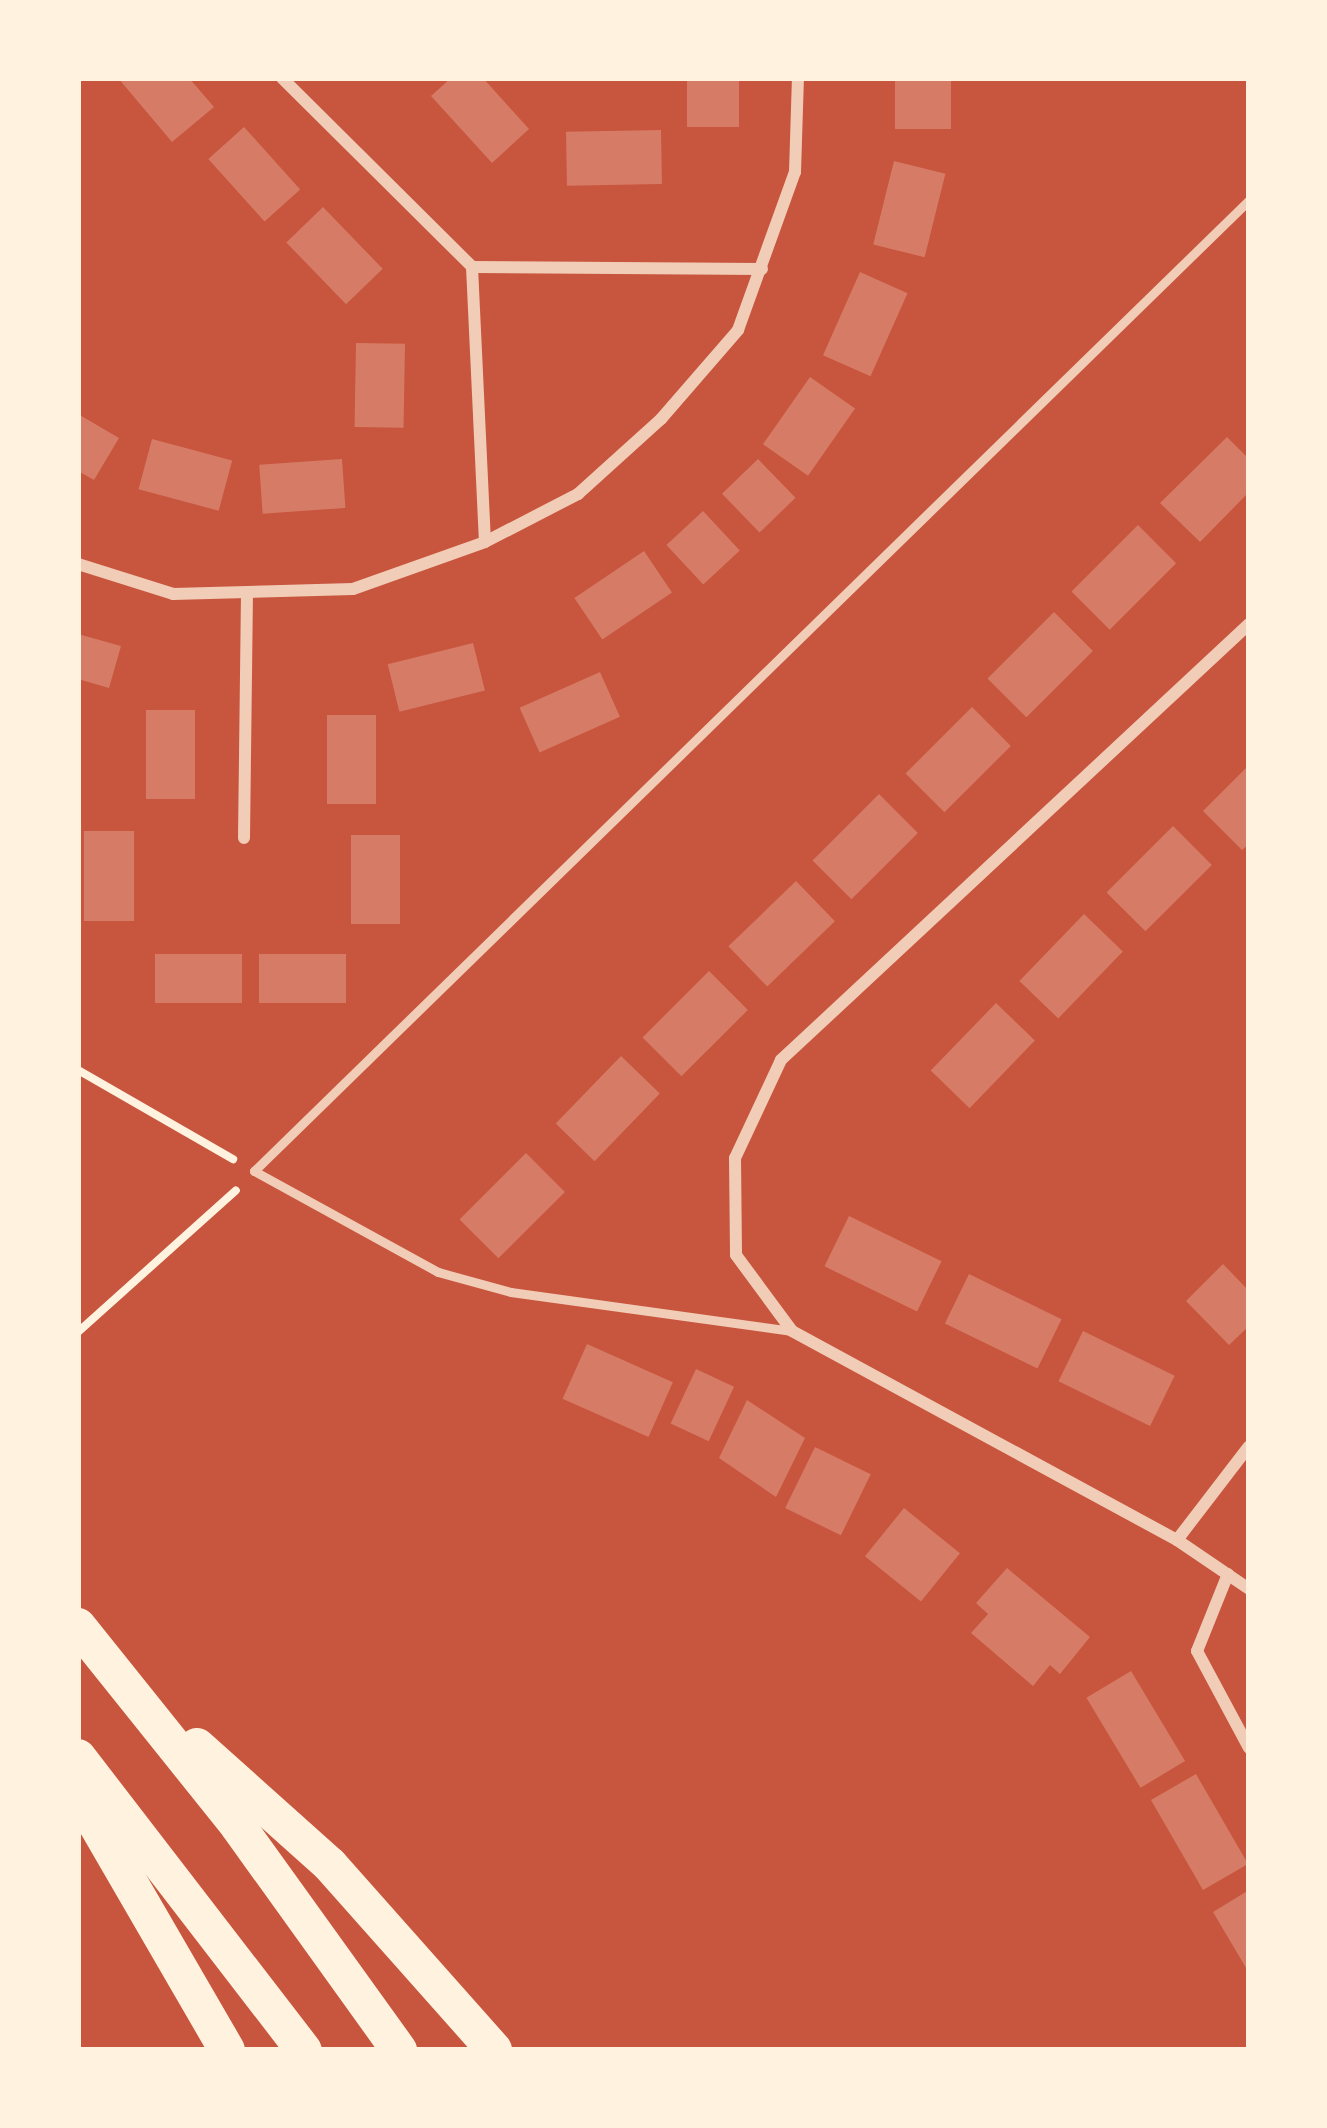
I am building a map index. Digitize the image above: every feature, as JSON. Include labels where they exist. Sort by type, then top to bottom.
[{"type":"highway","points":[[78,1627],[399,2050]]},
{"type":"highway","points":[[118,1676],[330,1865],[494,2050]]},
{"type":"highway","points":[[78,1757],[304,2050]]},
{"type":"highway","points":[[78,1792],[227,2050]]},
{"type":"street","points":[[282,78],[472,267],[485,542]]},
{"type":"street","points":[[78,564],[172,594],[248,598],[353,590],[485,542],[578,494],[661,419],[738,330],[795,172],[798,78]]},
{"type":"street","points":[[472,267],[762,269]]},
{"type":"street","points":[[244,838],[248,598]]},
{"type":"street","points":[[1249,624],[781,1060],[735,1158],[736,1255],[792,1331],[1177,1540],[1249,1589]]},
{"type":"street","points":[[1177,1540],[1249,1446]]},
{"type":"street","points":[[1228,1574],[1197,1652],[1249,1748]]},
{"type":"lane","points":[[792,1331],[511,1292],[438,1272],[254,1171],[1249,200]]},
{"type":"path","points":[[78,1070],[254,1171]]},
{"type":"path","points":[[78,1332],[221,1205]]},
{"type":"building","points":[[118,78],[189,78],[214,107],[172,142]]},
{"type":"building","points":[[451,78],[483,78],[529,129],[492,163],[431,96]]},
{"type":"building","points":[[687,78],[739,78],[739,127],[687,127]]},
{"type":"building","points":[[895,78],[951,78],[951,129],[895,129]]},
{"type":"building","points":[[244,127],[300,189],[265,222],[208,159]]},
{"type":"building","points":[[661,130],[662,184],[567,186],[566,132]]},
{"type":"building","points":[[894,161],[945,174],[925,257],[873,244]]},
{"type":"building","points":[[323,207],[383,269],[346,304],[286,242]]},
{"type":"building","points":[[860,272],[908,293],[870,376],[823,355]]},
{"type":"building","points":[[356,343],[405,344],[404,428],[355,427]]},
{"type":"building","points":[[810,377],[855,409],[808,476],[763,444]]},
{"type":"building","points":[[78,414],[119,438],[94,480],[78,471]]},
{"type":"building","points":[[1227,437],[1249,459],[1249,492],[1200,542],[1160,503]]},
{"type":"building","points":[[152,439],[232,460],[219,511],[139,489]]},
{"type":"building","points":[[342,459],[345,508],[263,514],[259,465]]},
{"type":"building","points":[[758,459],[796,498],[760,533],[722,494]]},
{"type":"building","points":[[703,511],[740,550],[703,585],[666,545]]},
{"type":"building","points":[[1138,525],[1176,563],[1110,630],[1072,591]]},
{"type":"building","points":[[644,551],[672,592],[602,639],[574,598]]},
{"type":"building","points":[[1054,612],[1093,651],[1026,717],[988,678]]},
{"type":"building","points":[[78,634],[121,646],[109,688],[78,679]]},
{"type":"building","points":[[473,643],[485,691],[399,712],[388,664]]},
{"type":"building","points":[[600,672],[620,717],[540,753],[520,708]]},
{"type":"building","points":[[972,707],[1011,746],[944,812],[906,773]]},
{"type":"building","points":[[146,710],[195,710],[195,799],[146,799]]},
{"type":"building","points":[[327,715],[376,715],[376,804],[327,804]]},
{"type":"building","points":[[1249,765],[1249,844],[1242,850],[1203,811]]},
{"type":"building","points":[[879,794],[918,833],[851,899],[813,860]]},
{"type":"building","points":[[1173,826],[1212,865],[1145,931],[1107,892]]},
{"type":"building","points":[[84,831],[134,831],[134,921],[84,921]]},
{"type":"building","points":[[351,835],[400,835],[400,924],[351,924]]},
{"type":"building","points":[[796,881],[835,921],[767,987],[728,946]]},
{"type":"building","points":[[1084,914],[1123,952],[1058,1018],[1019,981]]},
{"type":"building","points":[[155,954],[242,954],[242,1003],[155,1003]]},
{"type":"building","points":[[259,954],[346,954],[346,1003],[259,1003]]},
{"type":"building","points":[[709,971],[748,1010],[681,1076],[643,1037]]},
{"type":"building","points":[[996,1003],[1035,1041],[970,1108],[931,1071]]},
{"type":"building","points":[[621,1056],[660,1094],[595,1161],[556,1124]]},
{"type":"building","points":[[526,1153],[565,1192],[498,1258],[460,1219]]},
{"type":"building","points":[[849,1216],[942,1261],[917,1311],[824,1266]]},
{"type":"building","points":[[1223,1264],[1249,1291],[1249,1326],[1229,1345],[1186,1301]]},
{"type":"building","points":[[969,1274],[1062,1319],[1037,1369],[945,1323]]},
{"type":"building","points":[[1083,1331],[1175,1376],[1150,1426],[1058,1381]]},
{"type":"building","points":[[587,1344],[673,1382],[648,1437],[563,1399]]},
{"type":"building","points":[[696,1369],[734,1387],[709,1441],[671,1423]]},
{"type":"building","points":[[747,1400],[805,1438],[776,1497],[719,1458]]},
{"type":"building","points":[[815,1447],[871,1474],[841,1535],[785,1508]]},
{"type":"building","points":[[904,1508],[960,1553],[921,1601],[865,1556]]},
{"type":"building","points":[[1007,1568],[1090,1637],[1060,1674],[1050,1665],[1033,1686],[971,1633],[988,1614],[976,1603]]},
{"type":"building","points":[[1131,1671],[1185,1761],[1141,1788],[1086,1698]]},
{"type":"building","points":[[1196,1774],[1248,1864],[1203,1890],[1151,1800]]},
{"type":"building","points":[[1249,1890],[1249,1973],[1213,1912]]}]
